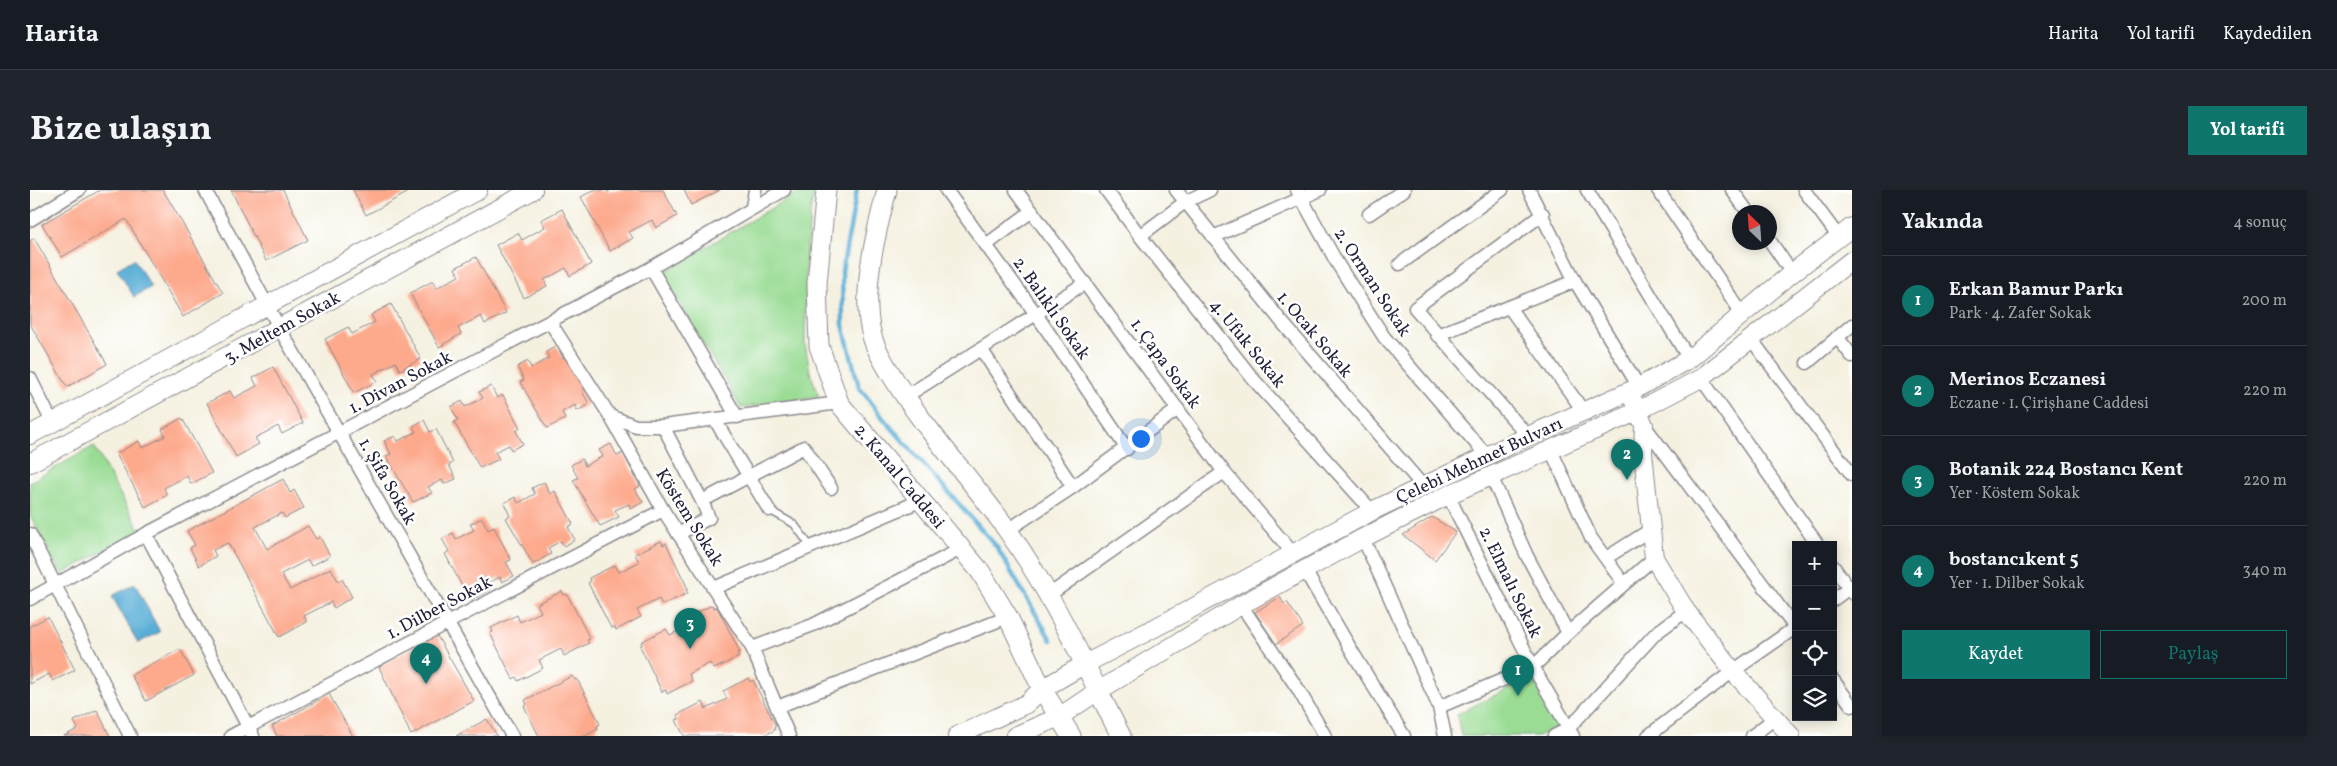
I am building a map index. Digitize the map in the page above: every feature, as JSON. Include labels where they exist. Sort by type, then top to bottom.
[{"type":"main road","name":"3. Meltem Sokak","points":[[30,435],[478,190]]},
{"type":"main road","name":"3. Meltem Sokak","points":[[30,463],[533,190]]},
{"type":"main road","name":"2. Kanal Caddesi","points":[[826,190],[817,283],[818,346],[839,403],[863,434],[922,500],[980,571],[1008,617],[1042,689],[1070,736]]},
{"type":"main road","points":[[887,190],[873,258],[867,307],[872,336],[882,359],[905,397],[1008,530],[1049,595],[1121,736]]},
{"type":"main road","name":"Çelebi Mehmet Bulvarı","points":[[957,736],[1026,704],[1042,689],[1085,664],[1185,612],[1292,552],[1422,485],[1634,389],[1689,359],[1845,231]]},
{"type":"main road","name":"Çelebi Mehmet Bulvarı","points":[[1016,736],[1059,718],[1098,691],[1241,605],[1363,538],[1448,496],[1551,450],[1641,418],[1701,378],[1752,340],[1852,260]]},
{"type":"main road","points":[[1634,389],[1641,418],[1654,558],[1686,611],[1733,671],[1791,736]]},
{"type":"street","points":[[30,220],[79,190]]},
{"type":"street","name":"1. Şifa Sokak","points":[[205,190],[280,329],[512,736]]},
{"type":"street","points":[[752,207],[755,190]]},
{"type":"street","name":"1. Divan Sokak","points":[[30,600],[146,534],[651,268],[752,207],[784,190]]},
{"type":"street","name":"2. Balıklı Sokak","points":[[946,190],[1036,314],[1127,449]]},
{"type":"street","name":"1. Çapa Sokak","points":[[1016,190],[1224,472],[1292,552]]},
{"type":"street","name":"4. Ufuk Sokak","points":[[1106,190],[1254,380],[1372,511]]},
{"type":"street","name":"1. Ocak Sokak","points":[[1176,190],[1281,321],[1422,485]]},
{"type":"street","points":[[1140,236],[1184,202],[1210,190]]},
{"type":"street","points":[[1213,237],[1300,194],[1320,190]]},
{"type":"street","points":[[1369,214],[1404,190]]},
{"type":"street","points":[[1400,264],[1502,190]]},
{"type":"street","points":[[1529,190],[1543,214],[1575,281],[1634,389]]},
{"type":"street","points":[[1587,190],[1689,359]]},
{"type":"street","points":[[1658,190],[1742,315]]},
{"type":"street","points":[[1732,190],[1743,205]]},
{"type":"street","points":[[1804,190],[1845,231]]},
{"type":"street","name":"2. Orman Sokak","points":[[1300,194],[1337,262],[1384,337],[1487,456]]},
{"type":"street","points":[[986,245],[1032,211]]},
{"type":"street","points":[[1528,436],[1415,308],[1543,214]]},
{"type":"street","points":[[1776,250],[1792,273]]},
{"type":"street","points":[[651,268],[737,417]]},
{"type":"street","points":[[1437,334],[1575,281]]},
{"type":"street","points":[[905,397],[1085,283]]},
{"type":"street","points":[[1509,307],[1584,412]]},
{"type":"street","name":"Köstem Sokak","points":[[550,322],[610,416],[663,510],[752,648],[789,736]]},
{"type":"street","points":[[1807,363],[1852,324]]},
{"type":"street","points":[[1837,337],[1852,356]]},
{"type":"street","points":[[1752,340],[1852,475]]},
{"type":"street","points":[[981,349],[1074,487]]},
{"type":"street","points":[[30,378],[52,422]]},
{"type":"street","points":[[1701,378],[1815,541]]},
{"type":"street","points":[[610,416],[636,426],[663,426],[839,403]]},
{"type":"street","points":[[1008,530],[1074,487],[1178,409]]},
{"type":"street","points":[[1641,418],[1792,624]]},
{"type":"street","points":[[715,420],[769,510]]},
{"type":"street","points":[[663,426],[710,518],[678,534]]},
{"type":"street","points":[[702,501],[804,447],[831,488]]},
{"type":"street","points":[[1551,450],[1591,538],[1624,584]]},
{"type":"street","points":[[1049,595],[1224,472]]},
{"type":"street","points":[[1491,476],[1527,556],[1568,633]]},
{"type":"street","name":"2. Elmalı Sokak","points":[[1448,496],[1534,667],[1570,733]]},
{"type":"street","points":[[714,588],[922,500]]},
{"type":"street","name":"1. Dilber Sokak","points":[[231,736],[251,731],[448,621],[663,510]]},
{"type":"street","points":[[1606,558],[1650,530]]},
{"type":"street","points":[[30,534],[130,736]]},
{"type":"street","points":[[146,534],[251,731]]},
{"type":"street","points":[[1363,538],[1439,707],[1445,736]]},
{"type":"street","points":[[752,648],[813,626],[961,549]]},
{"type":"street","points":[[1439,707],[1534,667],[1568,633],[1654,558]]},
{"type":"street","points":[[1304,569],[1404,736]]},
{"type":"street","points":[[1837,571],[1851,589],[1837,598]]},
{"type":"street","points":[[1241,605],[1298,689],[1325,736]]},
{"type":"street","points":[[1554,736],[1570,733],[1656,632],[1686,611]]},
{"type":"street","points":[[777,707],[1008,617]]},
{"type":"street","points":[[1648,736],[1733,671],[1792,630]]},
{"type":"street","points":[[1837,685],[1852,706]]},
{"type":"street","points":[[1752,736],[1775,718]]},
{"type":"lane","points":[[769,510],[794,524],[811,547]]},
{"type":"green space","points":[[802,190],[815,190],[811,207],[806,256],[805,344],[810,372],[819,397],[741,408],[662,273]]},
{"type":"green space","points":[[94,446],[138,527],[144,529],[64,573],[58,569],[30,515],[30,482]]},
{"type":"green space","points":[[1532,677],[1559,727],[1538,736],[1461,736],[1457,714]]},
{"type":"water","points":[[134,259],[151,287],[134,297],[117,269]]},
{"type":"water","points":[[135,584],[160,632],[138,643],[112,596]]},
{"type":"building","points":[[100,190],[163,190],[223,293],[183,317],[126,219],[62,257],[42,224]]},
{"type":"building","points":[[231,190],[283,190],[308,240],[266,261]]},
{"type":"building","points":[[353,190],[405,190],[407,193],[366,215]]},
{"type":"building","points":[[594,190],[607,190],[608,192],[611,190],[663,190],[677,216],[656,228],[652,220],[629,232],[633,238],[610,251],[581,197]]},
{"type":"building","points":[[684,190],[720,190],[691,205]]},
{"type":"building","points":[[562,209],[591,264],[570,276],[566,268],[544,280],[547,286],[524,298],[496,245],[518,233],[522,240],[545,227],[541,220]]},
{"type":"building","points":[[34,238],[107,364],[67,387],[30,324],[30,241]]},
{"type":"building","points":[[476,257],[506,313],[485,324],[481,316],[458,328],[461,334],[439,347],[410,293],[433,281],[436,288],[459,276],[455,268]]},
{"type":"building","points":[[391,304],[421,359],[400,370],[396,362],[373,374],[377,381],[354,393],[325,339],[348,327],[352,334],[375,322],[371,315]]},
{"type":"building","points":[[557,346],[563,358],[569,355],[586,388],[582,391],[589,404],[577,411],[575,405],[562,412],[565,419],[547,428],[520,382],[524,380],[517,367],[528,361],[531,368],[549,358],[546,352]]},
{"type":"building","points":[[273,367],[303,423],[282,434],[278,426],[255,438],[259,444],[236,457],[207,403],[230,391],[234,398],[257,386],[253,378]]},
{"type":"building","points":[[491,386],[497,398],[503,395],[520,428],[516,431],[523,444],[511,450],[509,445],[495,452],[499,459],[480,468],[454,422],[458,420],[451,407],[462,401],[465,407],[483,398],[479,392]]},
{"type":"building","points":[[182,418],[212,473],[191,484],[187,476],[164,488],[167,495],[145,507],[116,454],[139,441],[142,448],[165,436],[162,429]]},
{"type":"building","points":[[424,420],[430,432],[436,429],[453,463],[449,465],[456,479],[444,484],[442,480],[428,487],[432,493],[413,502],[386,456],[391,454],[384,441],[395,436],[398,441],[416,432],[413,426]]},
{"type":"building","points":[[611,444],[617,456],[623,453],[640,486],[635,489],[643,502],[631,509],[629,504],[615,510],[619,517],[600,526],[573,480],[578,478],[571,465],[582,459],[585,466],[603,456],[599,450]]},
{"type":"building","points":[[283,479],[290,493],[294,490],[304,508],[285,518],[282,513],[255,527],[267,549],[308,526],[316,539],[320,537],[330,556],[311,566],[308,560],[281,574],[290,590],[331,568],[338,581],[342,579],[352,597],[334,608],[331,602],[304,616],[307,622],[279,637],[228,543],[213,550],[216,556],[199,566],[190,548],[195,545],[187,531]]},
{"type":"building","points":[[544,482],[550,494],[555,491],[573,524],[568,527],[575,540],[564,546],[561,541],[548,548],[551,554],[533,564],[506,518],[510,516],[504,503],[515,497],[518,503],[535,494],[532,488]]},
{"type":"building","points":[[1432,517],[1456,532],[1435,560],[1403,535]]},
{"type":"building","points":[[482,518],[488,530],[494,527],[511,560],[506,562],[514,576],[502,582],[500,577],[486,584],[490,590],[471,600],[445,554],[449,551],[442,539],[453,533],[456,539],[474,530],[470,524]]},
{"type":"building","points":[[661,541],[663,545],[666,543],[688,589],[686,590],[688,593],[662,605],[659,599],[637,610],[641,617],[616,630],[615,627],[611,628],[588,583],[591,581],[589,578],[615,565],[619,572],[639,562],[635,554]]},
{"type":"building","points":[[562,591],[564,595],[567,594],[590,639],[587,640],[589,643],[564,656],[561,649],[539,660],[543,668],[518,681],[516,677],[513,679],[490,633],[493,632],[491,628],[517,615],[520,622],[541,612],[537,604]]},
{"type":"building","points":[[1280,597],[1284,604],[1287,602],[1303,626],[1276,644],[1255,612]]},
{"type":"building","points":[[712,605],[714,608],[717,607],[740,652],[737,653],[739,657],[714,669],[710,663],[689,674],[692,681],[667,694],[666,690],[662,692],[640,646],[642,645],[641,642],[666,629],[670,635],[690,625],[686,618]]},
{"type":"building","points":[[48,617],[75,670],[53,681],[49,674],[30,684],[30,626]]},
{"type":"building","points":[[436,634],[474,701],[411,735],[379,667]]},
{"type":"building","points":[[180,649],[194,675],[146,701],[131,675]]},
{"type":"building","points":[[572,676],[575,680],[577,679],[600,724],[597,726],[598,729],[585,736],[539,736],[524,706],[527,704],[525,700]]},
{"type":"building","points":[[749,678],[750,682],[753,680],[776,726],[774,727],[775,730],[763,736],[684,736],[676,720],[679,719],[677,715],[703,702],[706,709],[727,699],[723,691]]},
{"type":"building","points":[[329,694],[353,736],[277,736],[272,726]]},
{"type":"building","points":[[97,710],[110,736],[64,736],[78,729],[74,721]]},
{"type":"building","points":[[487,719],[497,736],[456,736]]},
{"type":"waterway","points":[[857,190],[842,271],[843,325],[859,387],[883,418],[996,546],[1051,640]]},
{"type":"place","name":"Merinos Eczanesi","points":[[1627,480]]},
{"type":"place","name":"Botanik 224 Bostancı Kent","points":[[690,649]]},
{"type":"place","name":"bostancıkent 5","points":[[426,684]]},
{"type":"place","name":"Erkan Bamur Parkı","points":[[1518,696]]}]
